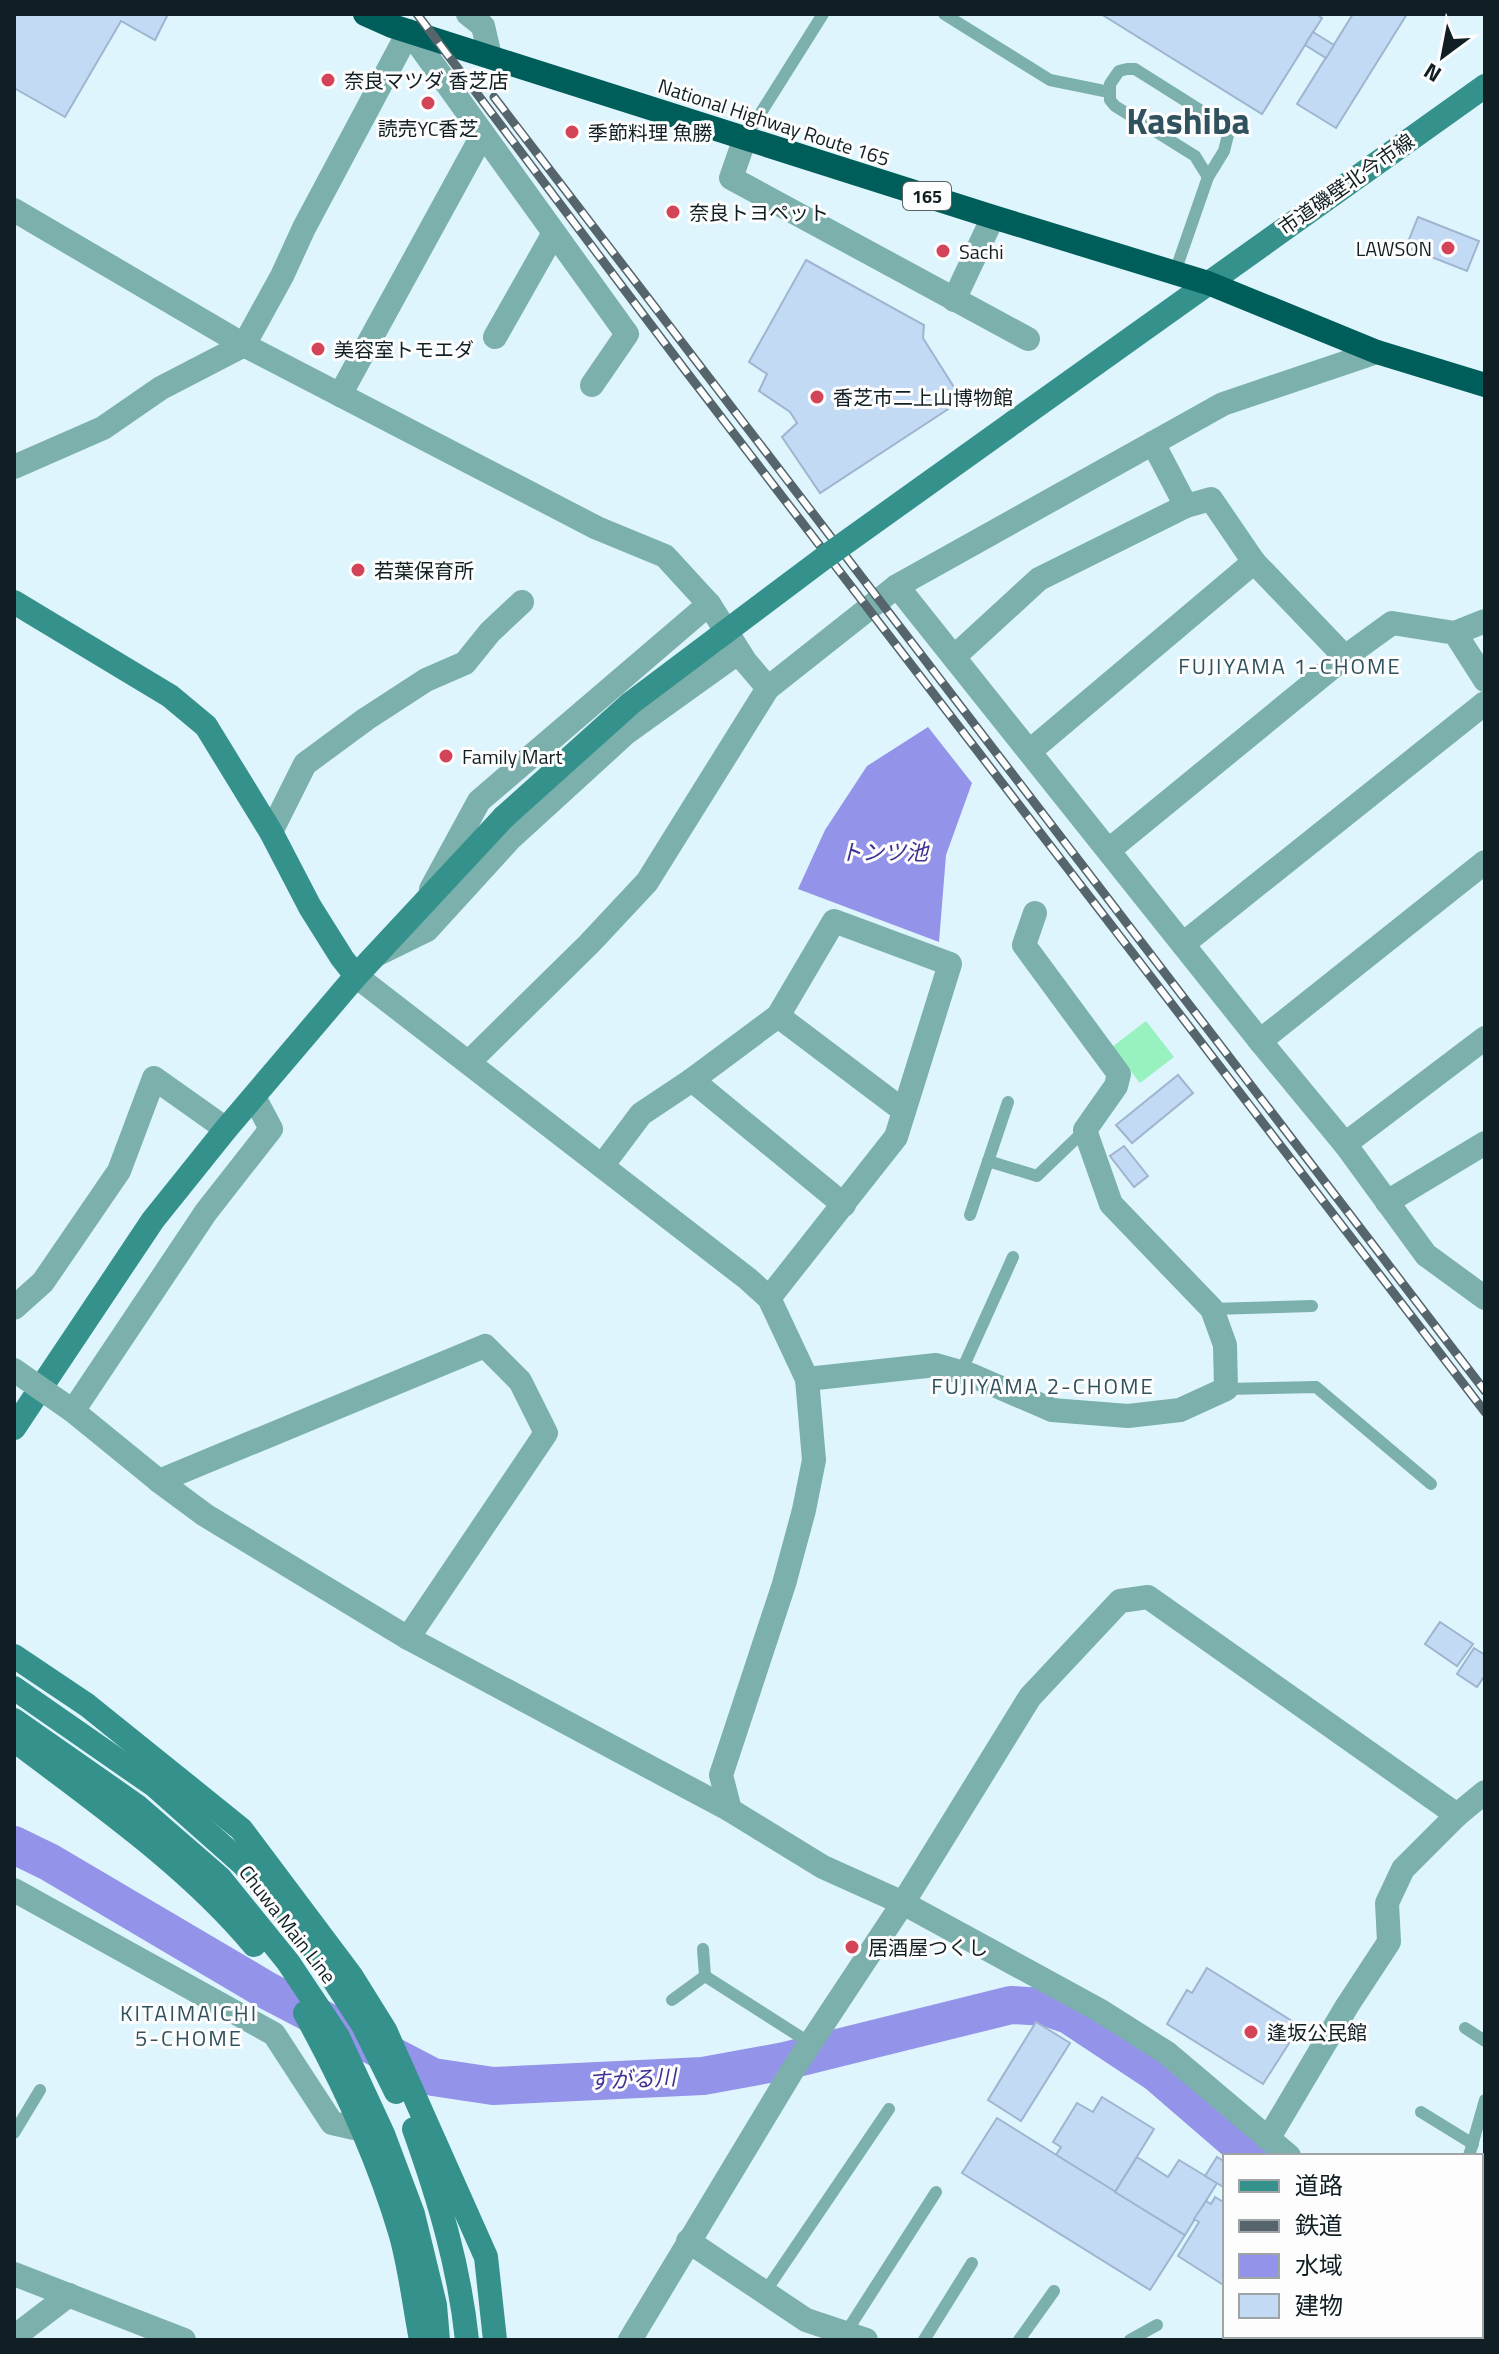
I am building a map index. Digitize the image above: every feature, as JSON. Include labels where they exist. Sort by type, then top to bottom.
[{"type":"highway","name":"National Highway Route 165","points":[[365,14],[409,31],[1175,272],[1377,352],[1485,385]]},
{"type":"main road","name":"市道磯壁北今市線","points":[[14,1428],[153,1220],[356,976],[504,817],[631,703],[824,558],[1485,86]]},
{"type":"main road","points":[[14,602],[170,696],[206,726],[271,832],[310,907],[356,976]]},
{"type":"main road","points":[[14,1656],[87,1705],[241,1829],[352,1977],[385,2030],[486,2257],[495,2340]]},
{"type":"main road","name":"Chuwa Main Line","points":[[14,1688],[155,1786],[244,1865],[313,1948],[363,2025],[415,2129],[441,2206],[462,2298],[467,2340]]},
{"type":"main road","name":"Chuwa Main Line","points":[[14,1720],[137,1806],[220,1878],[288,1962],[338,2037],[383,2134],[413,2214],[435,2305],[438,2340]]},
{"type":"main road","points":[[14,1740],[144,1838],[238,1927],[295,1995],[331,2060],[363,2130],[400,2233],[421,2340]]},
{"type":"street","points":[[468,14],[483,26],[490,56]]},
{"type":"street","points":[[14,467],[103,428],[161,388],[244,345],[409,31],[627,334],[592,385]]},
{"type":"street","points":[[340,395],[483,134]]},
{"type":"street","points":[[745,138],[731,178],[1028,339]]},
{"type":"street","points":[[14,210],[244,345],[597,528],[665,556],[709,604],[739,652],[768,688]]},
{"type":"street","points":[[954,300],[993,217]]},
{"type":"street","points":[[495,337],[554,233]]},
{"type":"street","points":[[469,1062],[647,882],[768,688],[897,586],[1223,404],[1377,352]]},
{"type":"street","points":[[1153,443],[1186,506]]},
{"type":"street","points":[[954,657],[1039,579],[1186,506],[1211,499],[1254,562],[1345,657]]},
{"type":"street","points":[[1030,751],[1254,562]]},
{"type":"street","points":[[897,586],[1345,1144],[1426,1255],[1475,1278],[1485,1298]]},
{"type":"street","points":[[271,832],[305,764],[426,680],[465,663],[490,632],[522,602]]},
{"type":"street","points":[[422,905],[479,801],[709,604]]},
{"type":"street","points":[[1109,850],[1345,657],[1392,623],[1455,633],[1485,621]]},
{"type":"street","points":[[1455,633],[1485,680]]},
{"type":"street","points":[[377,954],[427,930],[510,839],[626,733],[739,652]]},
{"type":"street","points":[[1183,944],[1485,703]]},
{"type":"street","points":[[1260,1041],[1485,862]]},
{"type":"street","points":[[807,1379],[936,1365],[961,1372],[1052,1410],[1128,1416],[1180,1410],[1226,1389],[1225,1345],[1212,1309],[1111,1204],[1085,1130],[1116,1086],[1119,1074],[1024,945],[1035,913]]},
{"type":"street","points":[[602,1166],[641,1114],[778,1016],[834,921],[950,964],[896,1137],[769,1298]]},
{"type":"street","points":[[356,976],[769,1298],[807,1379],[814,1460],[784,1584],[721,1775],[730,1810]]},
{"type":"street","points":[[778,1016],[904,1111]]},
{"type":"street","points":[[1345,1144],[1485,1038]]},
{"type":"street","points":[[14,1308],[43,1282],[119,1171],[154,1078],[226,1129]]},
{"type":"street","points":[[692,1080],[844,1205]]},
{"type":"street","points":[[73,1411],[206,1212],[271,1129],[254,1097]]},
{"type":"street","points":[[1387,1202],[1485,1143]]},
{"type":"street","points":[[159,1481],[485,1346],[520,1381],[546,1433],[408,1638]]},
{"type":"street","points":[[14,1370],[73,1411],[205,1515],[408,1638],[730,1810],[823,1867],[903,1903],[1099,2010],[1167,2053],[1287,2154]]},
{"type":"street","points":[[630,2340],[792,2071],[903,1903],[1030,1697],[1120,1601],[1148,1597],[1457,1815]]},
{"type":"street","points":[[1268,2139],[1389,1942],[1387,1903],[1403,1869],[1457,1815],[1484,1794]]},
{"type":"street","points":[[14,1890],[274,2034],[332,2123],[363,2130]]},
{"type":"street","points":[[688,2241],[806,2320],[856,2337]]},
{"type":"street","points":[[14,2274],[184,2340]]},
{"type":"street","points":[[14,2337],[69,2295]]},
{"type":"lane","points":[[745,138],[823,14]]},
{"type":"lane","points":[[944,14],[1050,80],[1109,92]]},
{"type":"lane","points":[[1175,272],[1208,177],[1224,151],[1228,135],[1219,122],[1135,69],[1119,71],[1113,77],[1109,92],[1115,106],[1195,156],[1208,177]]},
{"type":"lane","points":[[970,1215],[1008,1102]]},
{"type":"lane","points":[[988,1161],[1037,1176],[1085,1130]]},
{"type":"lane","points":[[961,1372],[1013,1257]]},
{"type":"lane","points":[[1212,1309],[1312,1306]]},
{"type":"lane","points":[[1226,1389],[1316,1387],[1431,1484]]},
{"type":"lane","points":[[703,1949],[705,1976]]},
{"type":"lane","points":[[705,1976],[810,2043]]},
{"type":"lane","points":[[672,2000],[705,1976]]},
{"type":"lane","points":[[1465,2028],[1485,2041]]},
{"type":"lane","points":[[14,2133],[40,2090]]},
{"type":"lane","points":[[1421,2112],[1471,2150],[1485,2100]]},
{"type":"lane","points":[[765,2292],[889,2109]]},
{"type":"lane","points":[[856,2337],[936,2192]]},
{"type":"lane","points":[[924,2340],[972,2263]]},
{"type":"lane","points":[[1019,2340],[1054,2291]]},
{"type":"lane","points":[[1130,2340],[1157,2325]]},
{"type":"green space","points":[[1146,1021],[1174,1057],[1140,1083],[1112,1047]]},
{"type":"water","name":"トンツ池","points":[[928,727],[972,783],[946,855],[939,942],[798,889],[825,830],[867,766]]},
{"type":"building","points":[[14,14],[168,14],[155,40],[121,21],[65,117],[14,88]]},
{"type":"building","points":[[1101,14],[1316,14],[1322,18],[1262,114]]},
{"type":"building","points":[[1353,14],[1407,14],[1336,128],[1297,104]]},
{"type":"building","points":[[1313,32],[1334,45],[1326,58],[1305,45]]},
{"type":"building","points":[[1418,217],[1479,241],[1467,271],[1406,247]]},
{"type":"building","points":[[806,260],[924,325],[923,338],[962,400],[820,493],[782,437],[797,423],[790,412],[759,391],[767,374],[749,362]]},
{"type":"building","points":[[1178,1075],[1193,1093],[1132,1143],[1116,1125]]},
{"type":"building","points":[[1124,1146],[1148,1176],[1134,1187],[1110,1156]]},
{"type":"building","points":[[1440,1622],[1473,1644],[1457,1666],[1425,1644]]},
{"type":"building","points":[[1474,1648],[1485,1655],[1485,1675],[1477,1687],[1457,1674]]},
{"type":"building","points":[[1207,1968],[1300,2026],[1263,2084],[1167,2024],[1187,1990],[1192,1993]]},
{"type":"building","points":[[1036,2022],[1070,2043],[1021,2121],[988,2100]]},
{"type":"building","points":[[1102,2097],[1154,2129],[1115,2192],[1056,2155],[1061,2147],[1053,2142],[1077,2103],[1093,2112]]},
{"type":"building","points":[[997,2118],[1185,2235],[1150,2290],[962,2173]]},
{"type":"building","points":[[1137,2157],[1168,2177],[1179,2160],[1217,2183],[1185,2235],[1115,2192]]},
{"type":"building","points":[[1217,2157],[1223,2161],[1223,2187],[1205,2176]]},
{"type":"building","points":[[1215,2197],[1223,2202],[1223,2285],[1178,2256],[1199,2222],[1194,2219],[1206,2201],[1211,2204]]},
{"type":"waterway","name":"すがる川","points":[[14,1845],[49,1862],[266,1990],[433,2077],[493,2086],[703,2076],[785,2061],[1011,2005],[1046,2007],[1069,2015],[1158,2074],[1251,2154]]},
{"type":"railway","points":[[417,14],[685,370],[1485,1412]]},
{"type":"railway","points":[[494,97],[1485,1391]]},
{"type":"place","name":"奈良マツダ 香芝店","points":[[328,80]]},
{"type":"place","name":"読売YC香芝","points":[[428,103]]},
{"type":"place","name":"季節料理 魚勝","points":[[572,132]]},
{"type":"place","name":"奈良トヨペット","points":[[673,212]]},
{"type":"place","name":"LAWSON","points":[[1448,248]]},
{"type":"place","name":"Sachi","points":[[943,251]]},
{"type":"place","name":"美容室トモエダ","points":[[318,349]]},
{"type":"place","name":"香芝市二上山博物館","points":[[817,397]]},
{"type":"place","name":"若葉保育所","points":[[358,570]]},
{"type":"place","name":"Family Mart","points":[[446,756]]},
{"type":"place","name":"居酒屋つくし","points":[[852,1947]]},
{"type":"place","name":"逢坂公民館","points":[[1251,2032]]},
{"type":"district","name":"Kashiba","points":[[1188,120]]},
{"type":"district","name":"FUJIYAMA 1-CHOME","points":[[1290,666]]},
{"type":"district","name":"FUJIYAMA 2-CHOME","points":[[1043,1386]]},
{"type":"district","name":"KITAIMAICHI 5-CHOME","points":[[189,2026]]}]
